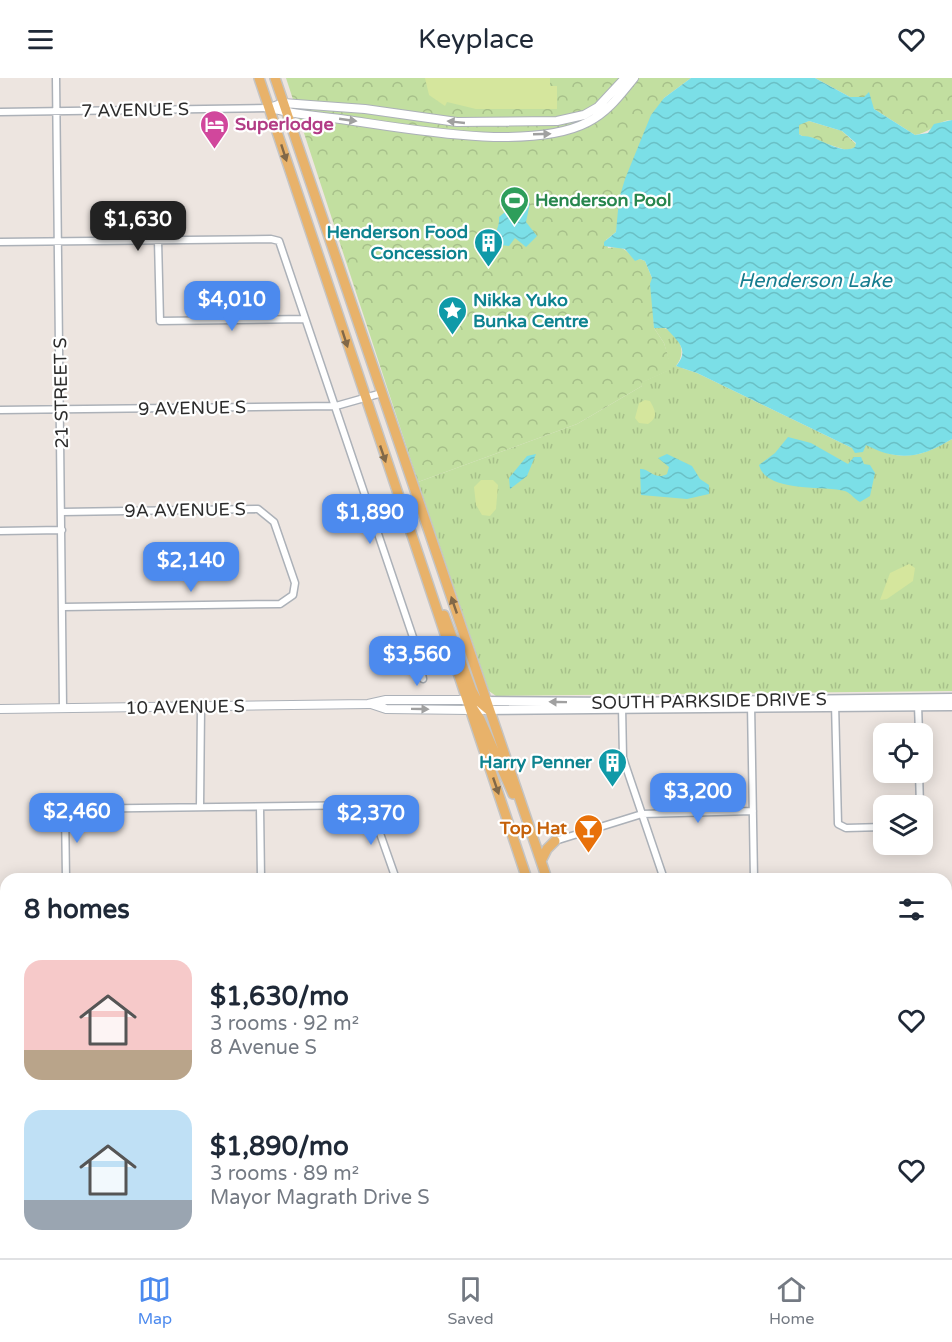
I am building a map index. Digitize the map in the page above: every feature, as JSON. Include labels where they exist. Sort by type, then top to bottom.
[{"type":"main road","points":[[259,78],[466,700],[490,711],[545,873]]},
{"type":"main road","points":[[275,78],[382,393],[525,873]]},
{"type":"main road","points":[[426,582],[440,603],[516,804],[523,807]]},
{"type":"main road","name":"SOUTH PARKSIDE DRIVE S","points":[[490,711],[622,706],[918,702],[952,698]]},
{"type":"main road","name":"SOUTH PARKSIDE DRIVE S","points":[[918,702],[952,706]]},
{"type":"main road","name":"SOUTH PARKSIDE DRIVE S","points":[[477,705],[622,706]]},
{"type":"main road","points":[[533,837],[545,843],[555,842]]},
{"type":"main road","points":[[541,861],[547,849],[555,842]]},
{"type":"street","name":"21 STREET S","points":[[56,78],[63,708]]},
{"type":"street","points":[[270,108],[283,103],[365,109],[457,122],[557,121],[592,111],[604,102],[625,78]]},
{"type":"street","points":[[270,108],[287,113],[455,135],[551,134],[578,127],[597,117],[610,106],[634,78]]},
{"type":"street","name":"7 AVENUE S","points":[[0,112],[270,108]]},
{"type":"street","points":[[0,242],[271,239],[279,241],[417,649],[423,679]]},
{"type":"street","points":[[158,240],[160,321],[305,319]]},
{"type":"street","name":"9 AVENUE S","points":[[0,410],[336,406],[382,393]]},
{"type":"street","name":"9A AVENUE S","points":[[62,512],[255,508],[267,514],[274,522],[295,587],[291,597],[280,604],[63,607]]},
{"type":"street","points":[[0,531],[62,530]]},
{"type":"street","name":"10 AVENUE S","points":[[0,709],[370,704],[386,700],[466,700]]},
{"type":"street","points":[[918,702],[919,723]]},
{"type":"street","name":"10 AVENUE S","points":[[370,704],[386,709],[477,705]]},
{"type":"street","points":[[751,704],[754,873]]},
{"type":"street","points":[[835,704],[838,824],[846,828],[873,827]]},
{"type":"street","points":[[622,706],[623,758],[662,873]]},
{"type":"street","points":[[200,807],[201,707]]},
{"type":"street","points":[[66,873],[65,809],[370,805],[394,873]]},
{"type":"street","points":[[260,807],[261,873]]},
{"type":"street","points":[[555,842],[642,814],[753,811]]},
{"type":"green space","points":[[286,78],[691,78],[664,98],[619,216],[616,232],[606,240],[608,248],[621,248],[635,260],[645,261],[652,278],[654,328],[664,343],[672,369],[641,383],[642,386],[577,424],[418,482]]},
{"type":"green space","points":[[425,78],[550,78],[550,86],[557,86],[557,109],[476,109],[447,102],[445,106],[429,95]]},
{"type":"green space","points":[[815,78],[952,78],[952,120],[942,122],[915,135],[874,109],[869,99],[850,97]]},
{"type":"green space","points":[[809,121],[842,131],[856,144],[855,148],[846,150],[802,136],[799,134],[799,124]]},
{"type":"green space","points":[[662,327],[673,334],[680,343],[680,360],[676,366],[697,373],[852,448],[863,448],[866,444],[889,453],[909,455],[930,450],[952,439],[952,691],[496,696],[489,691],[418,482],[577,424],[642,386],[640,383],[671,369],[664,343],[654,328]]},
{"type":"green space","points":[[645,400],[650,401],[655,413],[654,419],[648,424],[639,423],[635,418],[639,403]]},
{"type":"green space","points":[[481,480],[493,480],[498,485],[496,509],[490,516],[482,515],[476,505],[474,487]]},
{"type":"green space","points":[[909,564],[915,568],[913,581],[887,599],[880,600],[890,573]]},
{"type":"water","name":"Henderson Lake","points":[[691,78],[815,78],[850,97],[864,97],[869,92],[874,109],[915,135],[928,133],[934,124],[952,120],[952,439],[930,450],[910,456],[889,454],[866,445],[863,452],[855,453],[852,448],[697,373],[676,366],[682,355],[678,341],[666,328],[654,328],[650,284],[652,278],[645,261],[640,259],[635,261],[625,249],[604,246],[604,242],[616,232],[619,199],[625,179],[651,115],[664,98]],"holes":[[[809,121],[842,131],[856,143],[855,147],[843,149],[802,136],[799,134],[799,125]]]},
{"type":"water","name":"Henderson Pool","points":[[517,202],[530,203],[526,222],[537,236],[526,247],[515,238],[509,246],[500,245],[495,241],[499,217]]},
{"type":"water","points":[[788,437],[811,443],[848,464],[854,457],[861,457],[864,464],[870,465],[875,473],[870,496],[860,502],[845,491],[797,486],[772,480],[764,474],[759,465],[775,453]]},
{"type":"water","points":[[536,454],[527,476],[510,489],[509,478],[527,456]]},
{"type":"water","points":[[667,454],[692,466],[700,479],[709,485],[709,494],[687,499],[641,495],[640,469],[659,476],[667,474],[669,467],[658,458]]},
{"type":"place","name":"Superlodge","points":[[214,150]]},
{"type":"place","name":"Henderson Pool","points":[[514,226]]},
{"type":"place","name":"Henderson Food Concession","points":[[489,268]]},
{"type":"place","name":"Nikka Yuko Bunka Centre","points":[[452,336]]},
{"type":"place","name":"Harry Penner","points":[[613,788]]},
{"type":"place","name":"Top Hat","points":[[588,854]]}]
